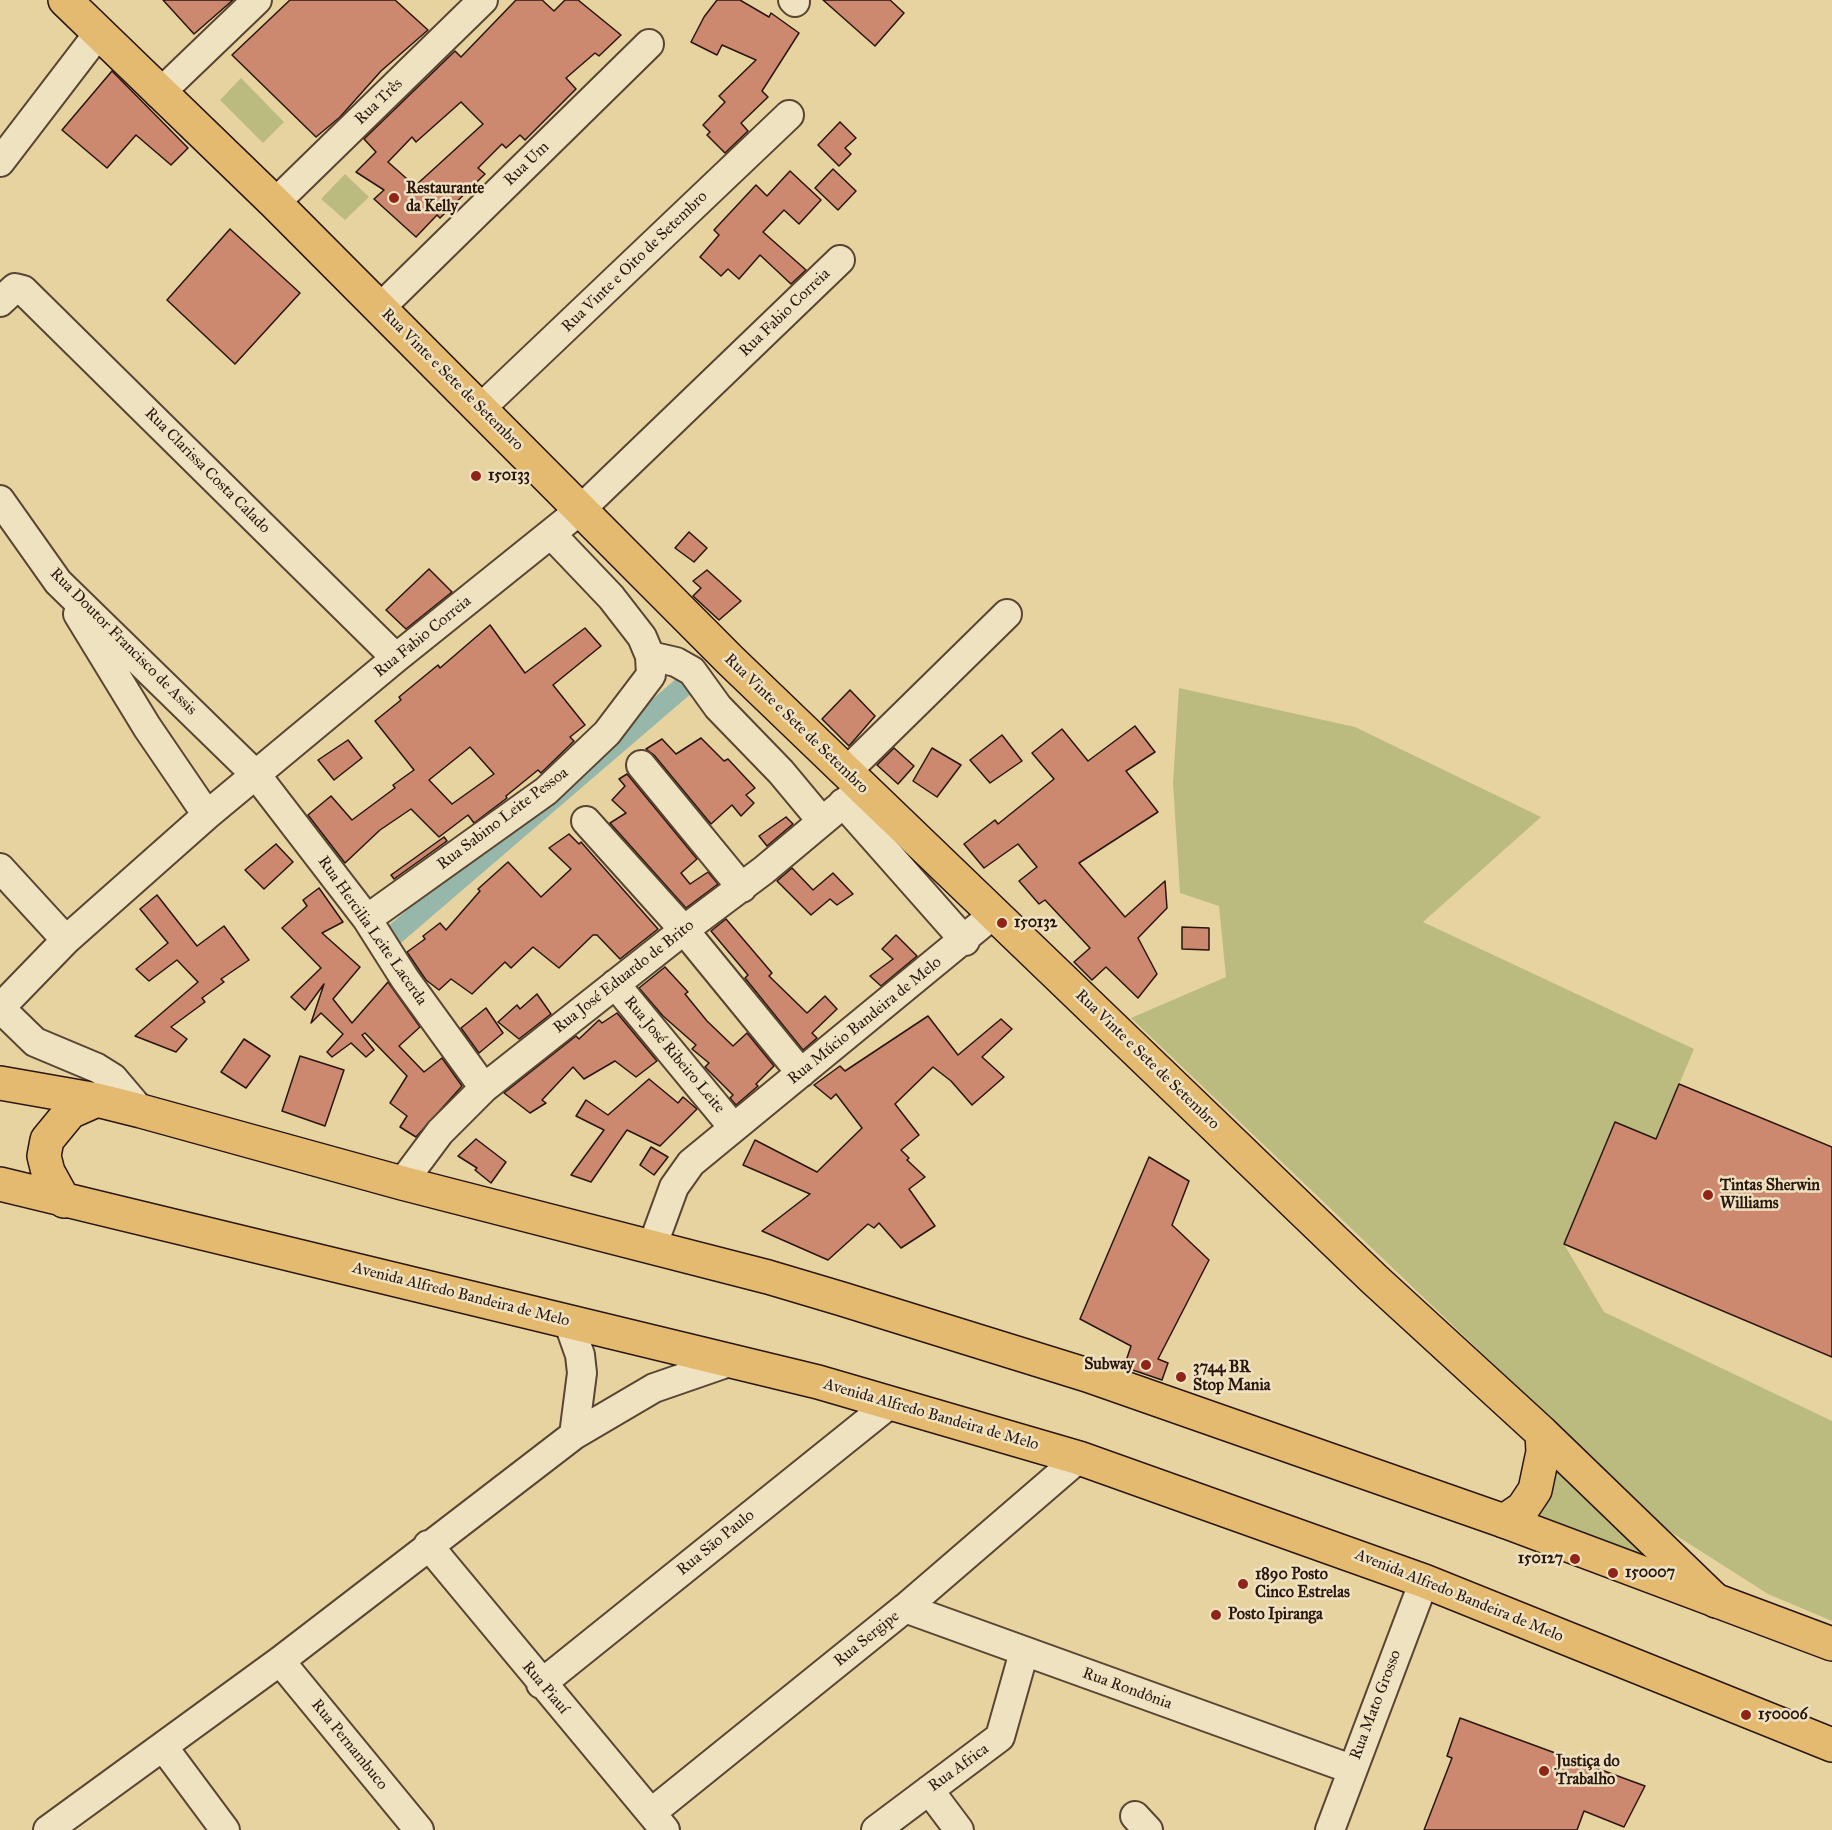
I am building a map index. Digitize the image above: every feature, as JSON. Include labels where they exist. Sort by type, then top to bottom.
[{"type":"main road","name":"Rua Vinte e Sete de Setembro","points":[[65,0],[159,94],[275,203],[481,408],[579,511],[721,651],[843,796],[994,914],[1374,1279],[1542,1432],[1716,1601]]},
{"type":"main road","points":[[0,1083],[98,1100],[402,1183],[810,1289],[1087,1375],[1504,1521],[1832,1644]]},
{"type":"main road","points":[[64,1200],[48,1172],[44,1156],[47,1140],[70,1112],[98,1100]]},
{"type":"main road","name":"Avenida Alfredo Bandeira de Melo","points":[[0,1185],[732,1361],[892,1402],[1078,1458],[1424,1581],[1832,1745]]},
{"type":"main road","points":[[1504,1521],[1523,1508],[1534,1490],[1542,1462],[1542,1432]]},
{"type":"street","points":[[159,94],[257,0]]},
{"type":"street","name":"Rua Três","points":[[275,203],[483,0]]},
{"type":"street","points":[[0,162],[98,34]]},
{"type":"street","name":"Rua Um","points":[[380,308],[649,44]]},
{"type":"street","name":"Rua Vinte e Oito de Setembro","points":[[481,408],[789,115]]},
{"type":"street","name":"Rua Fabio Correia","points":[[0,1008],[66,940],[207,815],[257,776],[396,657],[579,511],[840,260]]},
{"type":"street","name":"Rua Clarissa Costa Calado","points":[[8,295],[23,290],[396,657]]},
{"type":"street","name":"Rua Doutor Francisco de Assis","points":[[0,500],[58,582],[257,776]]},
{"type":"street","points":[[551,534],[611,597],[642,637],[650,656],[676,662],[692,671],[718,707],[782,772],[843,796],[965,940]]},
{"type":"street","points":[[58,582],[147,727],[207,815]]},
{"type":"street","name":"Rua José Eduardo de Brito","points":[[402,1183],[440,1132],[484,1088],[684,930],[742,888],[843,796],[1007,614]]},
{"type":"street","name":"Rua Sabino Leite Pessoa","points":[[367,919],[546,791],[582,758],[640,692],[651,675],[650,656]]},
{"type":"street","points":[[641,765],[742,888]]},
{"type":"street","name":"Rua Hercilia Leite Lacerda","points":[[257,776],[367,919],[405,979],[484,1088]]},
{"type":"street","points":[[586,821],[684,930],[801,1073]]},
{"type":"street","points":[[0,868],[66,940]]},
{"type":"street","name":"Rua Múcio Bandeira de Melo","points":[[652,1247],[674,1187],[691,1163],[733,1126],[965,940],[994,914]]},
{"type":"street","name":"Rua José Ribeiro Leite","points":[[615,984],[733,1126]]},
{"type":"street","points":[[0,1008],[35,1042],[97,1068],[113,1078],[141,1111]]},
{"type":"street","points":[[568,1321],[580,1355],[582,1373],[574,1435]]},
{"type":"street","points":[[48,1830],[164,1748],[280,1661],[574,1435],[654,1388],[732,1361]]},
{"type":"street","name":"Rua São Paulo","points":[[541,1684],[892,1402]]},
{"type":"street","name":"Rua Sergipe","points":[[658,1822],[1078,1458]]},
{"type":"street","name":"Rua Piauí","points":[[428,1545],[541,1684],[658,1822]]},
{"type":"street","name":"Rua Mato Grosso","points":[[1330,1830],[1351,1769],[1424,1581]]},
{"type":"street","name":"Rua Rondônia","points":[[905,1608],[1351,1769]]},
{"type":"street","name":"Rua Africa","points":[[876,1830],[1000,1737],[1024,1652]]},
{"type":"street","name":"Rua Pernambuco","points":[[280,1661],[418,1830]]},
{"type":"street","points":[[164,1748],[225,1830]]},
{"type":"street","points":[[929,1790],[959,1830]]},
{"type":"green space","points":[[241,78],[284,122],[263,143],[220,100]]},
{"type":"green space","points":[[345,174],[369,197],[345,220],[321,199]]},
{"type":"green space","points":[[1179,688],[1355,727],[1541,817],[1423,922],[1694,1049],[1656,1139],[1615,1123],[1564,1244],[1604,1312],[1832,1421],[1832,1621],[1768,1594],[1666,1529],[1131,1018],[1226,977],[1219,906],[1180,893],[1173,783]]},
{"type":"green space","points":[[1548,1456],[1695,1585],[1530,1517]]},
{"type":"building","points":[[163,0],[233,0],[194,34]]},
{"type":"building","points":[[290,0],[395,0],[428,30],[381,71],[340,117],[316,137],[232,55]]},
{"type":"building","points":[[516,0],[542,0],[554,11],[565,0],[578,0],[621,35],[599,56],[595,53],[566,78],[576,89],[525,140],[520,135],[506,148],[502,144],[478,168],[485,174],[440,218],[437,215],[416,237],[374,199],[384,190],[356,172],[376,152],[364,139],[455,51],[461,57]],"holes":[[[461,102],[483,124],[415,186],[388,162],[412,137],[416,142]]]},
{"type":"building","points":[[717,0],[740,0],[769,17],[771,13],[799,33],[762,91],[768,97],[741,123],[748,131],[725,153],[707,135],[710,132],[703,125],[725,102],[719,96],[756,60],[722,45],[717,55],[691,42],[704,17]]},
{"type":"building","points":[[823,0],[890,0],[904,13],[875,46]]},
{"type":"building","points":[[112,71],[188,148],[171,165],[136,135],[107,168],[62,130]]},
{"type":"building","points":[[840,122],[856,138],[845,148],[851,154],[839,166],[818,145]]},
{"type":"building","points":[[833,169],[856,191],[838,210],[815,188]]},
{"type":"building","points":[[790,171],[821,200],[799,224],[784,210],[763,232],[806,270],[791,284],[760,255],[739,279],[728,269],[721,276],[700,257],[719,235],[714,230],[756,185],[767,196]]},
{"type":"building","points":[[230,229],[300,293],[235,364],[167,300]]},
{"type":"building","points":[[689,532],[707,548],[694,562],[675,548]]},
{"type":"building","points":[[429,569],[452,592],[406,629],[386,610]]},
{"type":"building","points":[[707,570],[741,601],[719,620],[693,596],[701,588],[693,581]]},
{"type":"building","points":[[490,625],[525,673],[585,628],[601,646],[553,685],[585,725],[570,737],[574,741],[541,773],[538,770],[474,823],[468,815],[439,837],[411,809],[380,830],[345,863],[308,815],[331,796],[352,820],[395,788],[393,785],[414,770],[375,721],[401,700],[399,697],[438,665],[440,668]],"holes":[[[470,747],[494,774],[452,804],[429,780]]]},
{"type":"building","points":[[850,690],[875,716],[849,746],[822,719]]},
{"type":"building","points":[[1135,726],[1155,752],[1126,771],[1158,812],[1079,863],[1125,917],[1165,881],[1167,908],[1138,938],[1157,974],[1138,998],[1106,967],[1092,980],[1074,962],[1090,948],[1045,900],[1039,904],[1019,881],[1037,867],[1018,844],[984,868],[964,844],[995,820],[998,824],[1054,779],[1032,753],[1062,729],[1088,761]]},
{"type":"building","points":[[1002,735],[1022,761],[990,783],[970,760]]},
{"type":"building","points":[[701,738],[724,761],[728,759],[755,788],[746,795],[754,803],[741,816],[732,805],[711,824],[654,755],[646,749],[662,739],[676,754]]},
{"type":"building","points":[[348,740],[362,758],[334,780],[318,760]]},
{"type":"building","points":[[894,748],[914,766],[898,784],[877,765]]},
{"type":"building","points":[[932,748],[961,765],[937,797],[913,781]]},
{"type":"building","points":[[627,774],[697,859],[681,873],[690,884],[708,872],[718,884],[686,908],[610,823],[626,813],[612,800],[625,786],[619,779]]},
{"type":"building","points":[[786,817],[793,824],[767,846],[759,836]]},
{"type":"building","points":[[569,834],[579,844],[581,842],[658,929],[620,959],[597,935],[593,935],[559,968],[533,947],[511,968],[505,962],[472,994],[451,979],[439,990],[426,980],[407,952],[425,939],[423,936],[440,923],[446,930],[480,891],[478,889],[508,862],[541,897],[571,869],[549,848]]},
{"type":"building","points":[[444,837],[447,841],[394,879],[391,875]]},
{"type":"building","points":[[276,844],[293,862],[264,889],[245,870]]},
{"type":"building","points":[[792,868],[813,890],[833,873],[853,894],[837,905],[830,899],[811,915],[777,881]]},
{"type":"building","points":[[319,888],[343,922],[322,933],[360,967],[333,999],[352,1023],[388,982],[420,1027],[399,1046],[424,1072],[442,1058],[462,1086],[416,1137],[400,1127],[407,1116],[390,1103],[407,1076],[365,1033],[362,1035],[374,1050],[366,1057],[351,1043],[332,1057],[327,1052],[343,1034],[321,1013],[311,1023],[324,984],[305,1010],[291,997],[321,968],[282,928],[307,906],[303,900]]},
{"type":"building","points":[[157,895],[197,946],[224,926],[249,960],[221,979],[224,982],[202,998],[205,1002],[171,1027],[187,1039],[176,1052],[135,1036],[198,982],[177,960],[149,981],[136,969],[168,943],[140,909]]},
{"type":"building","points":[[726,919],[772,973],[769,976],[807,1013],[825,996],[837,1009],[812,1033],[817,1038],[803,1050],[745,978],[748,975],[711,931]]},
{"type":"building","points":[[1182,927],[1209,928],[1209,950],[1182,949]]},
{"type":"building","points":[[896,935],[917,956],[881,986],[870,976],[893,959],[882,949]]},
{"type":"building","points":[[665,967],[688,992],[685,994],[707,1021],[733,1046],[747,1033],[774,1066],[756,1084],[758,1086],[736,1105],[730,1098],[733,1095],[705,1067],[709,1063],[692,1049],[696,1045],[663,1016],[639,988]]},
{"type":"building","points":[[537,994],[551,1014],[519,1039],[498,1022],[517,1005],[520,1009]]},
{"type":"building","points":[[486,1008],[503,1033],[479,1053],[461,1028]]},
{"type":"building","points":[[617,1013],[657,1061],[636,1077],[615,1061],[584,1079],[573,1067],[542,1100],[546,1103],[530,1113],[504,1093],[576,1036],[579,1039],[599,1020],[602,1023]]},
{"type":"building","points":[[928,1016],[958,1055],[1001,1019],[1012,1029],[982,1057],[1004,1077],[972,1105],[951,1081],[933,1067],[895,1104],[919,1135],[901,1150],[909,1158],[907,1160],[925,1177],[909,1189],[935,1226],[901,1248],[879,1223],[874,1228],[868,1224],[828,1260],[762,1231],[810,1194],[743,1165],[755,1140],[817,1172],[862,1128],[836,1094],[831,1099],[814,1085],[840,1066],[845,1071]]},
{"type":"building","points":[[244,1039],[270,1056],[246,1088],[221,1072]]},
{"type":"building","points":[[300,1056],[344,1070],[325,1126],[282,1111]]},
{"type":"building","points":[[649,1079],[678,1103],[683,1097],[697,1109],[660,1146],[627,1130],[591,1182],[571,1175],[604,1130],[576,1116],[586,1100],[608,1115]]},
{"type":"building","name":"Tintas Sherwin Williams","points":[[1679,1084],[1832,1147],[1832,1357],[1564,1244],[1615,1122],[1656,1139]]},
{"type":"building","points":[[476,1139],[506,1162],[491,1183],[475,1170],[477,1168],[458,1156]]},
{"type":"building","points":[[651,1147],[668,1157],[654,1175],[640,1165]]},
{"type":"building","points":[[1149,1157],[1189,1181],[1172,1225],[1209,1260],[1158,1359],[1168,1363],[1162,1380],[1124,1367],[1131,1346],[1080,1319]]},
{"type":"building","points":[[1460,1718],[1645,1786],[1624,1827],[1584,1811],[1577,1830],[1424,1830],[1452,1758],[1447,1756]]},
{"type":"waterway","points":[[387,941],[685,685]]},
{"type":"place","name":"Restaurante da Kelly","points":[[394,198]]},
{"type":"place","name":"150133","points":[[476,476]]},
{"type":"place","name":"150132","points":[[1002,923]]},
{"type":"place","name":"Tintas Sherwin Williams","points":[[1708,1195]]},
{"type":"place","name":"Subway","points":[[1146,1365]]},
{"type":"place","name":"3744 BR Stop Mania","points":[[1181,1377]]},
{"type":"place","name":"150127","points":[[1575,1559]]},
{"type":"place","name":"150007","points":[[1613,1573]]},
{"type":"place","name":"1890 Posto Cinco Estrelas","points":[[1243,1584]]},
{"type":"place","name":"Posto Ipiranga","points":[[1216,1615]]},
{"type":"place","name":"150006","points":[[1746,1715]]},
{"type":"place","name":"Justiça do Trabalho","points":[[1544,1771]]}]
